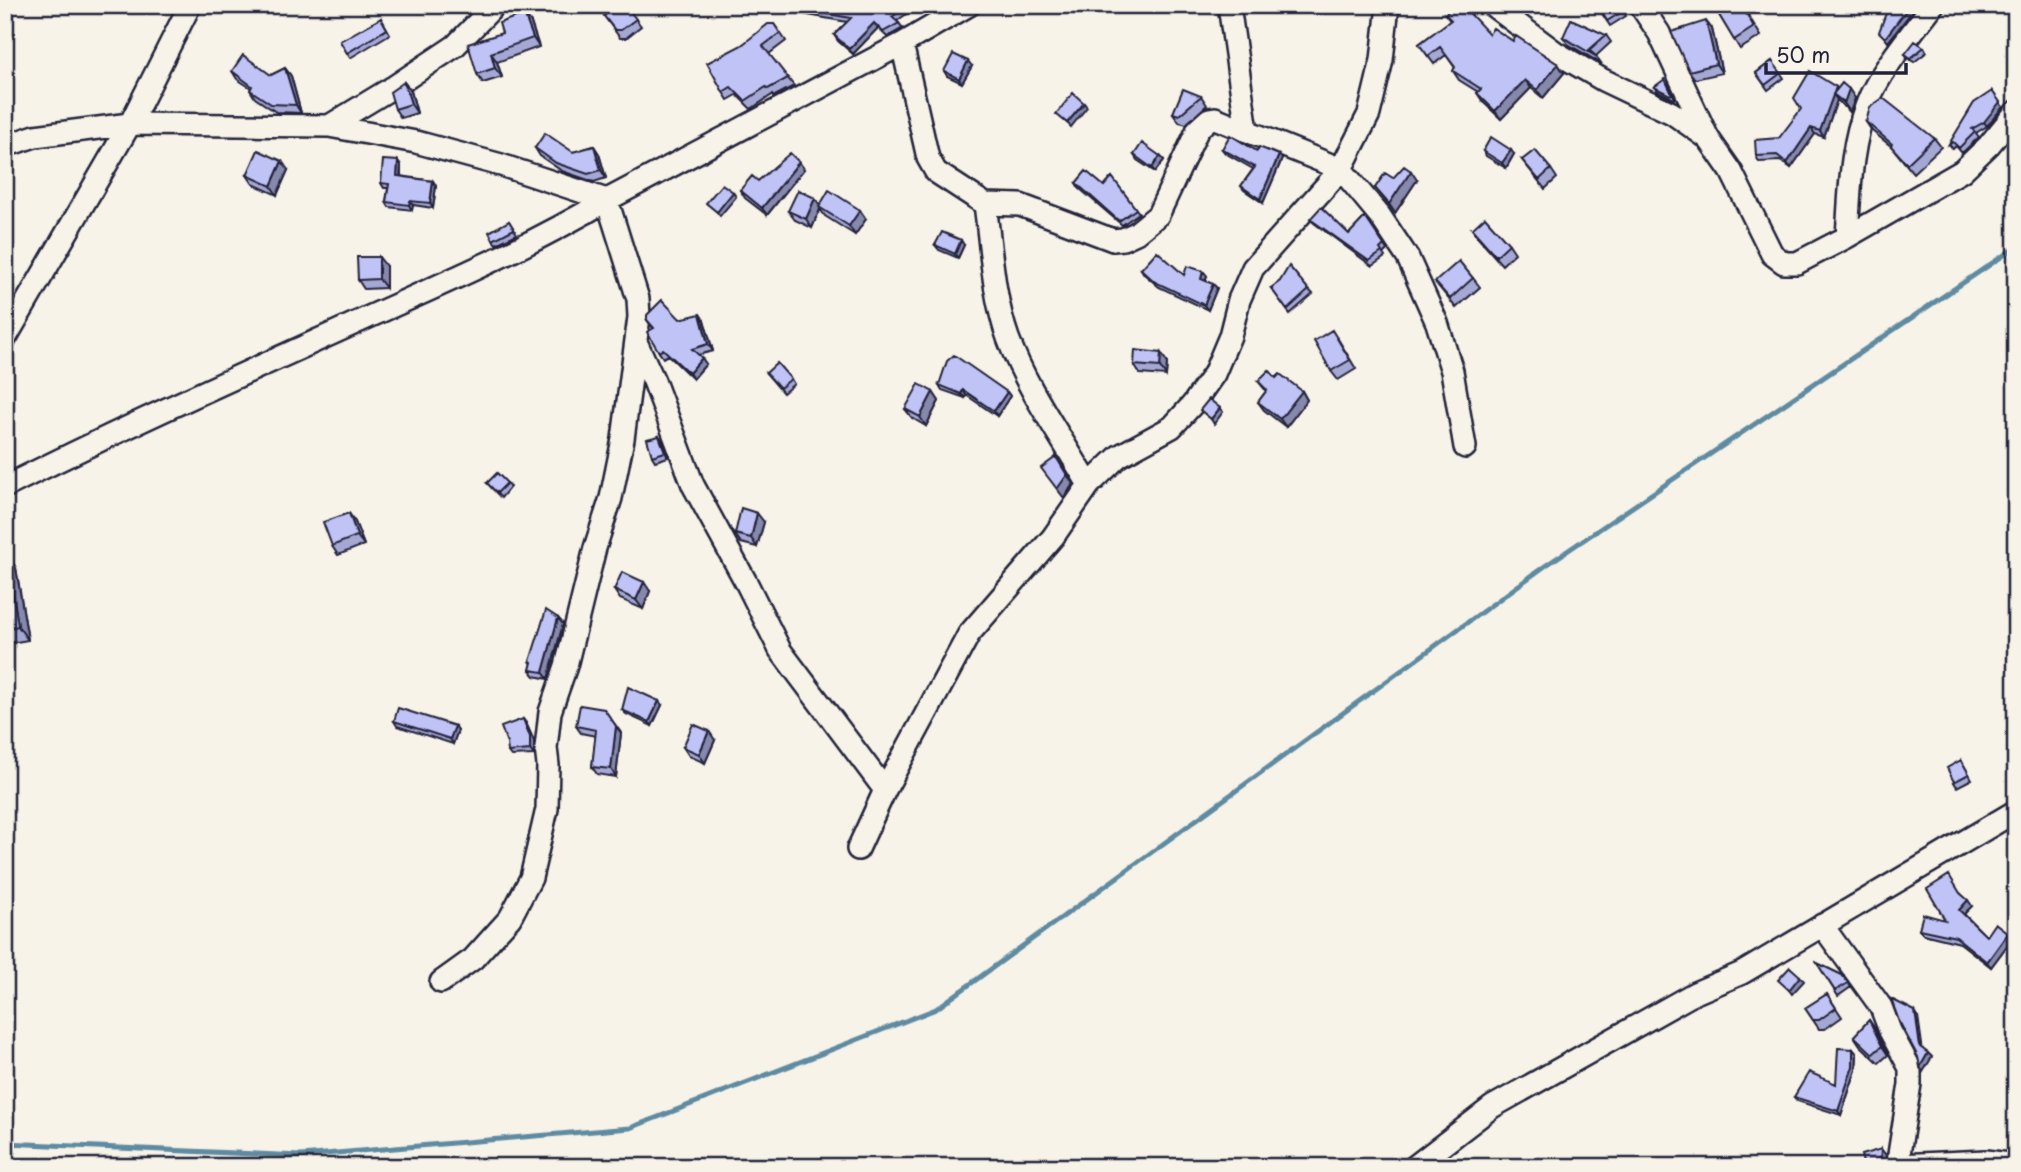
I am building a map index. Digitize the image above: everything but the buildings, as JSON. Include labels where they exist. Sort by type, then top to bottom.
[{"type":"street","points":[[5,339],[130,124],[190,5]]},
{"type":"street","points":[[328,125],[395,86],[455,46],[495,5]]},
{"type":"street","points":[[5,487],[110,433],[419,295],[551,232],[902,44],[969,5]]},
{"type":"street","points":[[1229,5],[1247,131]]},
{"type":"street","points":[[858,849],[885,790],[969,634],[1053,537],[1090,485],[1119,456],[1172,427],[1193,404],[1214,374],[1253,268],[1341,169],[1369,114],[1382,60],[1388,5]]},
{"type":"street","points":[[1492,5],[1555,52],[1603,80],[1672,113],[1708,138]]},
{"type":"street","points":[[1640,5],[1659,33],[1708,138],[1731,171],[1772,254],[1784,263],[1797,263],[1962,171],[1989,145],[2016,112]]},
{"type":"street","points":[[1847,237],[1854,147],[1867,102],[1897,54],[1933,5]]},
{"type":"street","points":[[902,44],[928,158],[936,172],[985,204],[1020,205],[1113,240],[1123,239],[1136,233],[1158,215],[1198,129],[1209,119],[1215,118],[1341,169],[1380,216],[1412,269],[1437,323],[1451,371],[1465,447]]},
{"type":"street","points":[[5,146],[35,135],[130,124],[328,125],[416,142],[501,165],[607,200]]},
{"type":"street","points":[[441,982],[473,959],[510,918],[531,878],[547,810],[546,748],[550,712],[566,666],[595,548],[611,498],[623,439],[639,317],[638,299],[607,200]]},
{"type":"street","points":[[985,204],[999,304],[1008,338],[1033,389],[1090,485]]},
{"type":"street","points":[[636,341],[693,485],[780,650],[885,790]]},
{"type":"street","points":[[1414,1167],[1492,1107],[1695,993],[1742,973],[2016,811]]},
{"type":"street","points":[[1822,925],[1881,1007],[1890,1031],[1910,1068],[1910,1084],[1897,1166],[1986,1161],[2016,1165]]},
{"type":"waterway","points":[[5,1143],[301,1156],[630,1128],[936,1009],[1545,566],[2016,247]]}]
